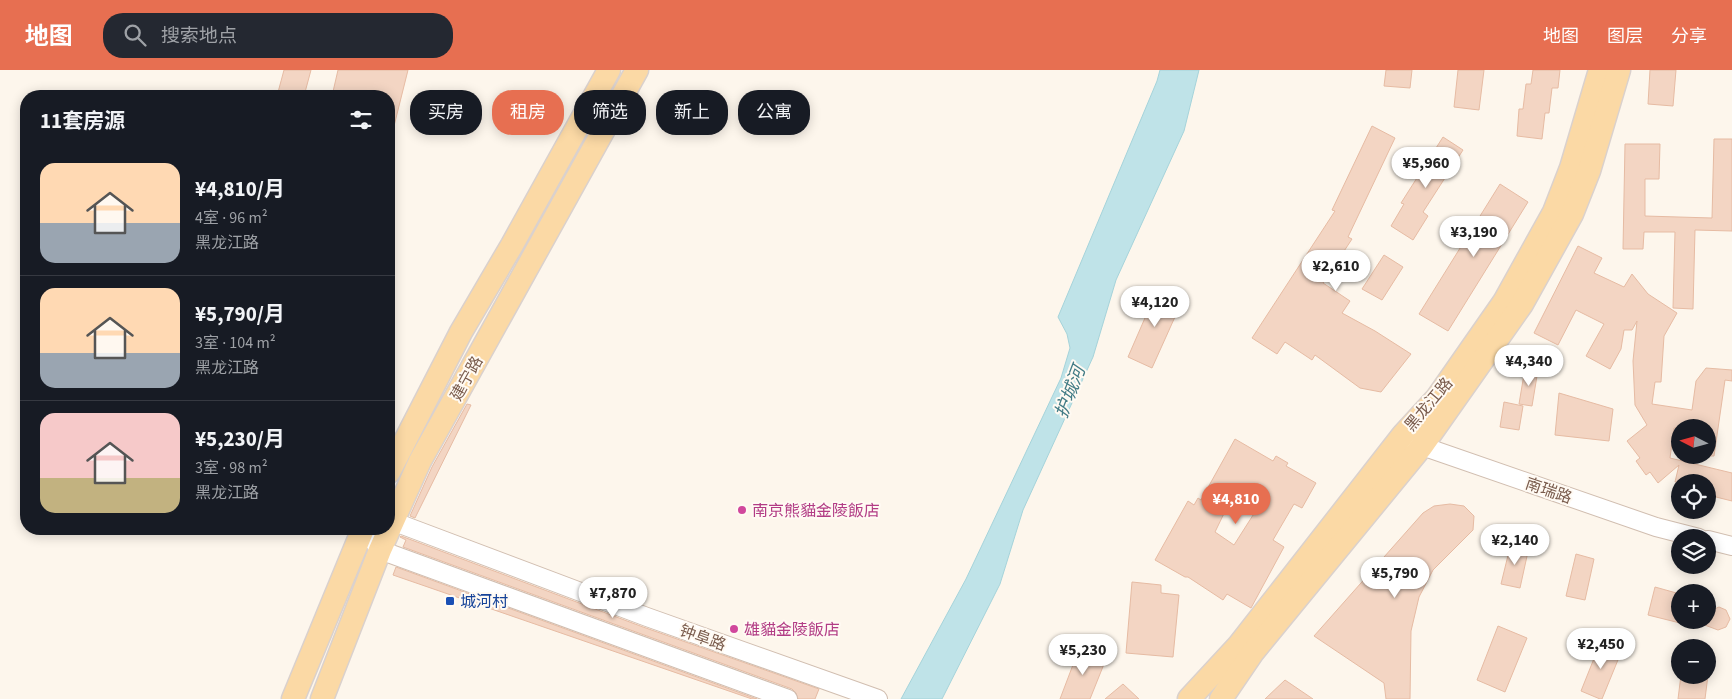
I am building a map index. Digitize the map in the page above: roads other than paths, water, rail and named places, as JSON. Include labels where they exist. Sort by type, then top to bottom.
[{"type":"main road","name":"建宁路","points":[[395,459],[461,332],[512,246],[609,70]]},
{"type":"main road","name":"建宁路","points":[[395,513],[420,461],[637,70]]},
{"type":"main road","name":"黑龙江路","points":[[1221,699],[1253,652],[1412,440],[1437,398],[1504,302],[1554,212],[1571,168],[1600,70]]},
{"type":"main road","name":"黑龙江路","points":[[1189,699],[1238,645],[1412,440],[1522,304],[1572,214],[1589,171],[1619,70]]},
{"type":"main road","points":[[293,699],[361,535]]},
{"type":"main road","name":"建宁路","points":[[322,699],[386,535]]},
{"type":"street","name":"南瑞路","points":[[1412,440],[1671,531]]},
{"type":"street","name":"钟阜路","points":[[395,522],[848,694],[878,699]]},
{"type":"street","points":[[369,535],[380,550]]},
{"type":"street","points":[[1716,542],[1732,546]]},
{"type":"street","name":"钟阜路","points":[[380,550],[788,699]]},
{"type":"water","name":"护城河","points":[[1160,70],[1199,70],[1184,131],[1116,280],[1093,357],[1023,510],[1000,584],[942,699],[901,699],[966,579],[1061,378],[1070,348],[1067,334],[1058,317]]},
{"type":"place","name":"南京熊貓金陵飯店","points":[[742,510]]},
{"type":"place","name":"城河村","points":[[450,601]]},
{"type":"place","name":"雄貓金陵飯店","points":[[734,629]]}]
